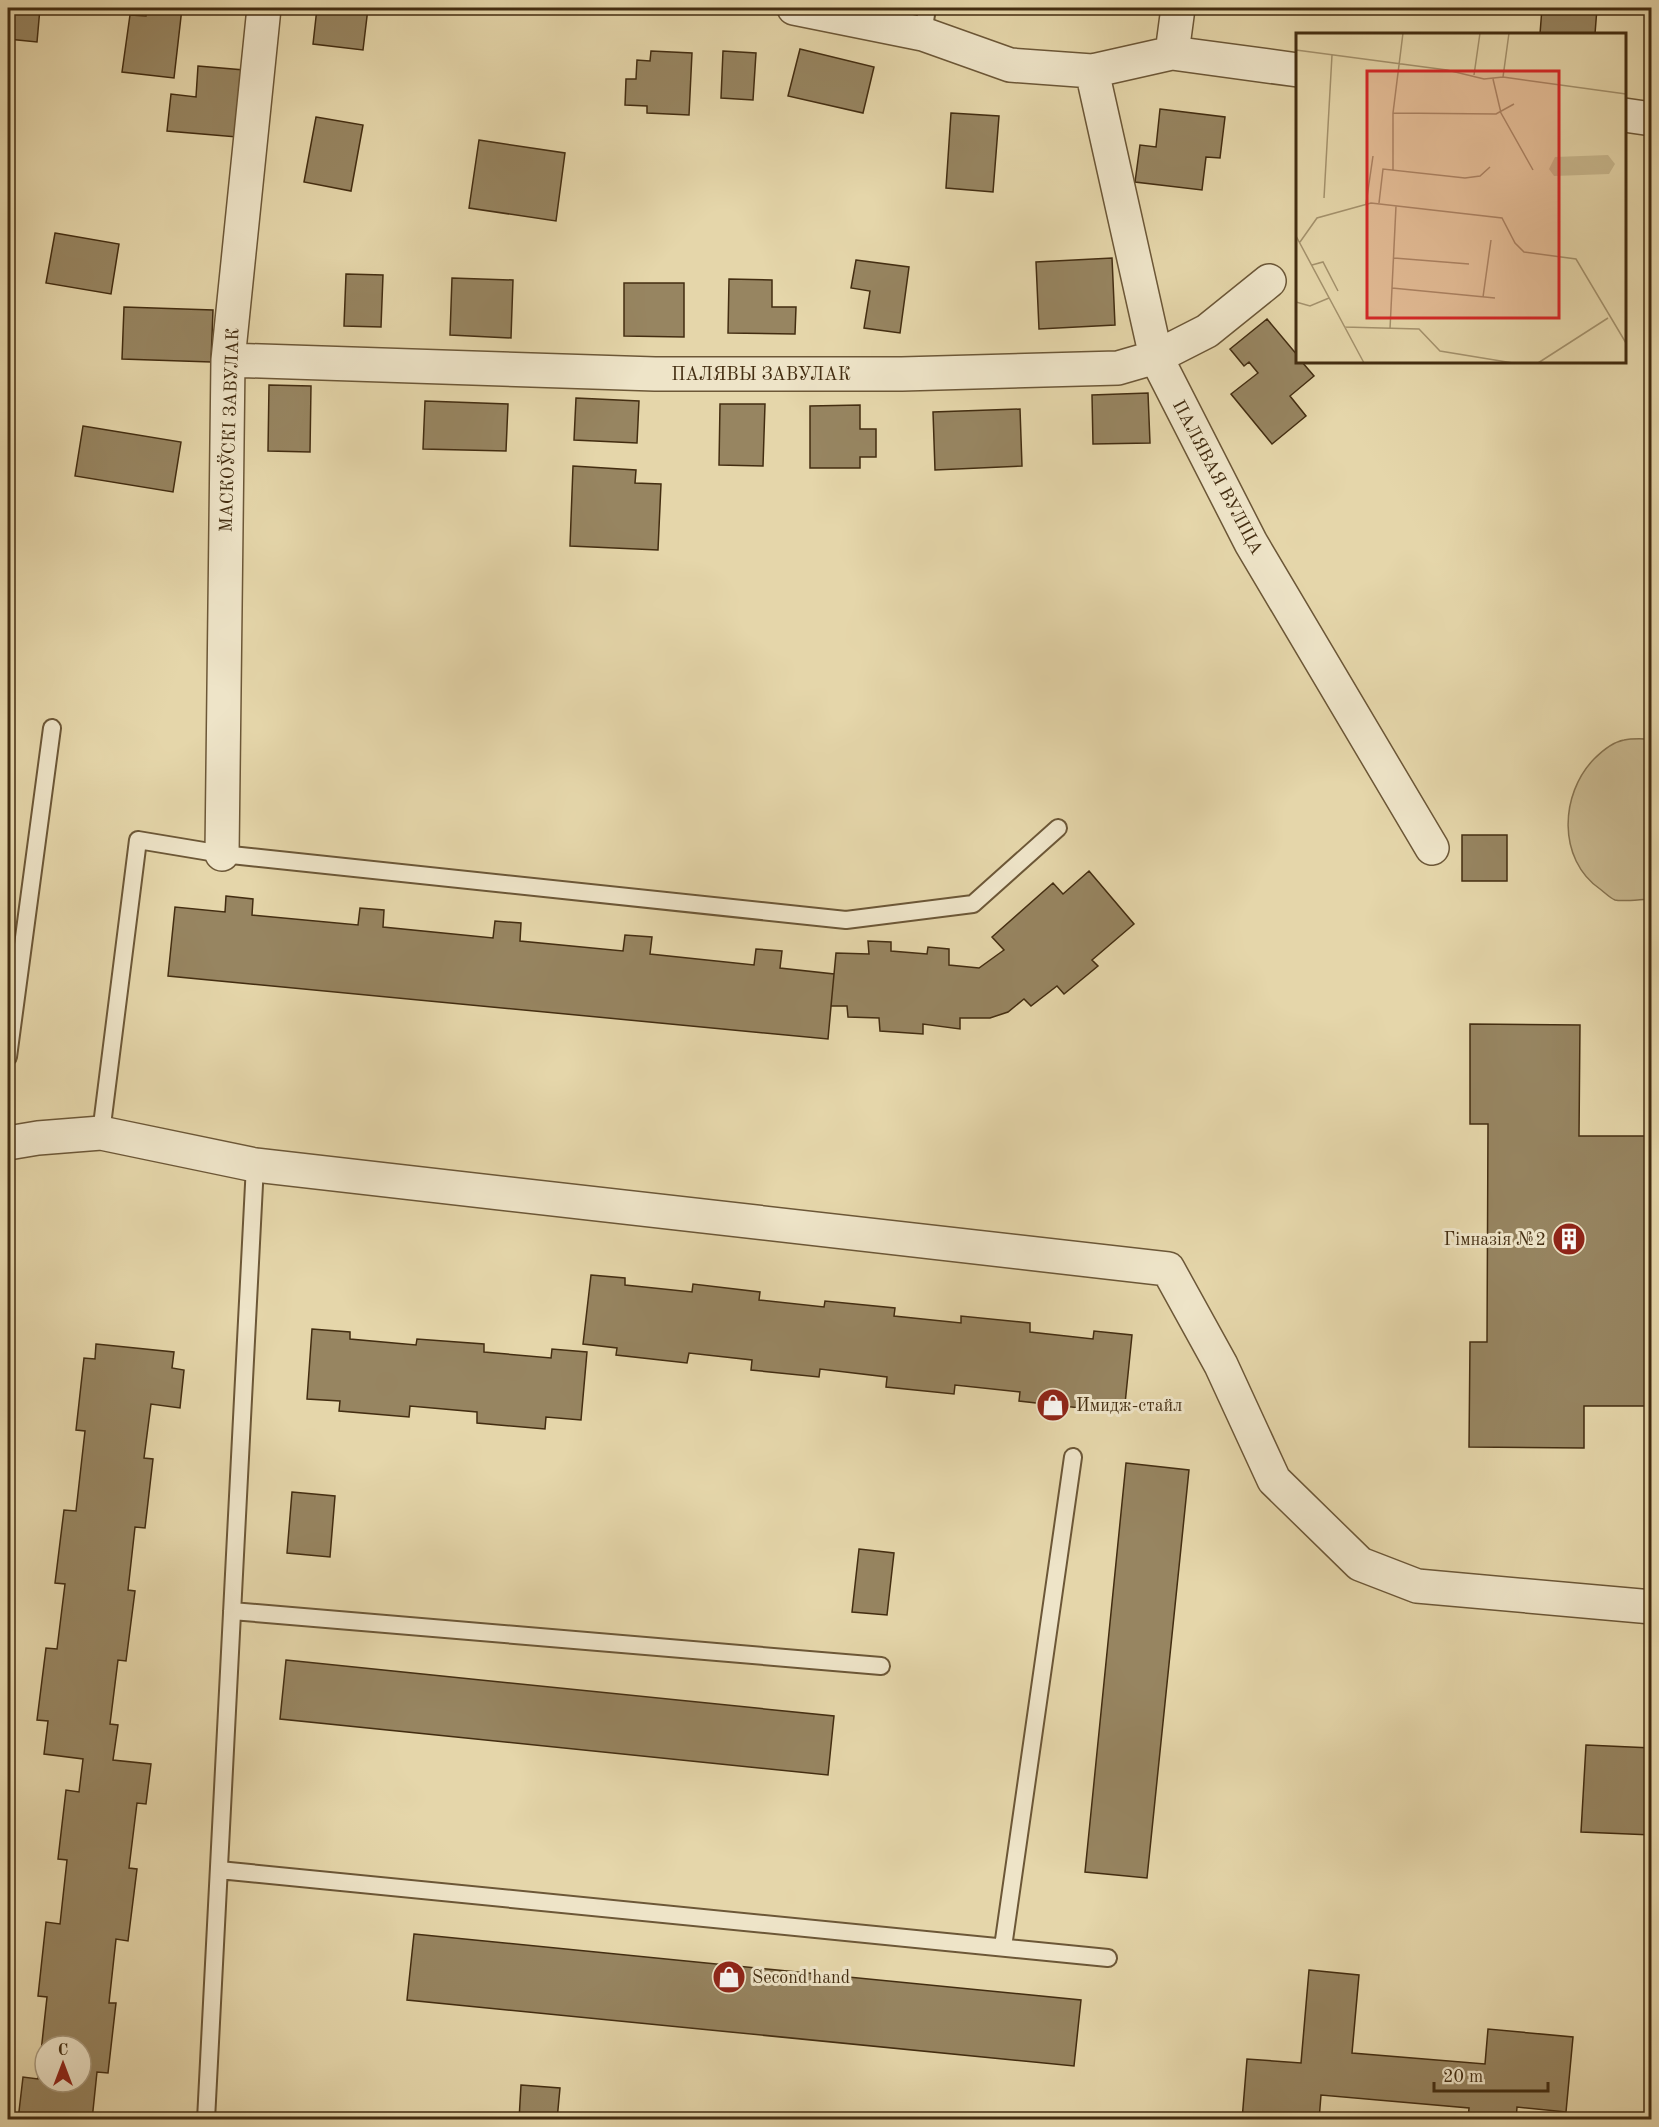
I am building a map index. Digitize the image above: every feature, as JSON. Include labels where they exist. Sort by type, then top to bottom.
[{"type":"street","name":"МАСКОЎСКІ ЗАВУЛАК","points":[[222,854],[228,360],[264,8]]},
{"type":"street","points":[[794,8],[925,21],[1010,65],[1092,71],[1172,52],[1296,70]]},
{"type":"street","points":[[1172,52],[1178,8]]},
{"type":"street","name":"ПАЛЯВАЯ ВУЛІЦА","points":[[1092,71],[1156,357],[1251,543],[1432,848]]},
{"type":"street","points":[[1626,116],[1652,119]]},
{"type":"street","name":"ПАЛЯВЫ ЗАВУЛАК","points":[[228,360],[655,374],[902,374],[1118,368],[1156,357],[1208,331],[1269,281]]},
{"type":"street","points":[[8,1143],[101,1133],[255,1165],[1168,1269],[1221,1365],[1274,1480],[1360,1564],[1417,1586],[1652,1607]]},
{"type":"lane","points":[[8,1056],[52,728]]},
{"type":"lane","points":[[101,1133],[138,840],[222,854],[846,920],[973,904],[1058,828]]},
{"type":"lane","points":[[206,2120],[255,1165]]},
{"type":"lane","points":[[1003,1947],[1073,1457]]},
{"type":"lane","points":[[232,1611],[881,1666]]},
{"type":"lane","points":[[219,1870],[1108,1958]]},
{"type":"shaded area","points":[[1651,739],[1651,899],[1615,900],[1586,876],[1576,861],[1570,844],[1568,826],[1570,808],[1583,773],[1600,753],[1620,741]]},
{"type":"building","points":[[8,8],[40,8],[37,42],[8,39]]},
{"type":"building","points":[[147,8],[182,8],[174,78],[122,72],[130,15],[146,16]]},
{"type":"building","points":[[317,8],[368,8],[363,50],[313,44]]},
{"type":"building","points":[[1282,8],[1324,8],[1323,14]]},
{"type":"building","points":[[1542,8],[1597,8],[1595,33],[1540,33]]},
{"type":"building","points":[[800,49],[874,67],[863,113],[788,96]]},
{"type":"building","points":[[651,51],[692,53],[689,115],[647,113],[647,106],[625,105],[626,79],[636,79],[637,60],[650,61]]},
{"type":"building","points":[[723,51],[756,53],[753,100],[721,98]]},
{"type":"building","points":[[198,66],[244,70],[237,137],[167,131],[171,94],[196,97]]},
{"type":"building","points":[[1160,109],[1225,117],[1220,158],[1206,157],[1202,190],[1135,182],[1140,145],[1156,147]]},
{"type":"building","points":[[951,113],[999,116],[993,192],[946,188]]},
{"type":"building","points":[[316,117],[363,125],[351,191],[304,182]]},
{"type":"building","points":[[479,140],[565,153],[556,221],[469,208]]},
{"type":"building","points":[[55,233],[119,244],[111,294],[46,283]]},
{"type":"building","points":[[1112,258],[1115,325],[1039,329],[1036,262]]},
{"type":"building","points":[[856,260],[909,267],[900,333],[864,328],[870,291],[851,288]]},
{"type":"building","points":[[346,274],[383,275],[381,327],[344,326]]},
{"type":"building","points":[[452,278],[513,280],[511,338],[450,335]]},
{"type":"building","points":[[729,279],[772,280],[772,307],[796,307],[795,334],[728,333]]},
{"type":"building","points":[[624,283],[684,283],[684,337],[624,336]]},
{"type":"building","points":[[124,307],[213,310],[211,362],[122,359]]},
{"type":"building","points":[[1267,319],[1296,354],[1296,363],[1303,363],[1314,376],[1290,396],[1306,416],[1272,444],[1231,394],[1258,373],[1249,362],[1244,366],[1230,349]]},
{"type":"building","points":[[269,385],[311,386],[310,452],[268,451]]},
{"type":"building","points":[[1148,393],[1150,443],[1093,444],[1092,395]]},
{"type":"building","points":[[576,398],[639,401],[637,443],[574,440]]},
{"type":"building","points":[[425,401],[508,404],[506,451],[423,449]]},
{"type":"building","points":[[720,404],[765,404],[763,466],[719,465]]},
{"type":"building","points":[[860,405],[860,429],[876,429],[876,457],[860,457],[860,468],[810,468],[810,406]]},
{"type":"building","points":[[1020,409],[1022,466],[935,470],[933,412]]},
{"type":"building","points":[[83,426],[181,442],[173,492],[75,476]]},
{"type":"building","points":[[573,466],[636,470],[635,483],[661,484],[658,550],[570,546]]},
{"type":"building","points":[[1462,835],[1507,835],[1507,881],[1462,881]]},
{"type":"building","points":[[1089,871],[1134,924],[1092,960],[1098,966],[1064,994],[1057,986],[1031,1006],[1024,999],[1008,1012],[990,1018],[960,1018],[960,1029],[923,1024],[923,1034],[880,1031],[879,1018],[848,1017],[847,1006],[831,1006],[836,953],[869,954],[868,941],[891,942],[891,951],[927,954],[928,947],[949,949],[949,965],[979,968],[1004,950],[992,937],[1053,883],[1063,894]]},
{"type":"building","points":[[226,896],[253,899],[252,915],[358,925],[360,908],[384,910],[383,927],[493,938],[495,921],[521,923],[520,941],[623,951],[625,935],[652,937],[650,954],[754,965],[756,949],[782,951],[780,968],[834,974],[828,1039],[168,976],[175,907],[225,912]]},
{"type":"building","name":"Гімназія №2","points":[[1470,1024],[1580,1025],[1579,1136],[1652,1136],[1652,1406],[1584,1406],[1584,1448],[1469,1447],[1470,1342],[1487,1342],[1488,1124],[1470,1124]]},
{"type":"building","points":[[591,1275],[625,1278],[625,1285],[692,1292],[693,1284],[760,1292],[759,1300],[824,1307],[825,1301],[895,1308],[894,1316],[961,1323],[961,1316],[1030,1323],[1030,1332],[1093,1339],[1094,1331],[1132,1335],[1125,1404],[1090,1401],[1089,1409],[1019,1401],[1020,1392],[955,1385],[954,1394],[886,1387],[887,1377],[820,1369],[819,1377],[751,1370],[752,1360],[689,1353],[687,1363],[616,1355],[617,1348],[583,1344]]},
{"type":"building","points":[[312,1329],[350,1332],[350,1339],[416,1345],[417,1339],[484,1344],[484,1352],[551,1358],[552,1349],[587,1352],[581,1420],[546,1417],[545,1429],[477,1423],[477,1412],[410,1406],[409,1417],[339,1411],[340,1401],[307,1399]]},
{"type":"building","points":[[96,1344],[174,1352],[172,1368],[184,1370],[180,1408],[151,1404],[144,1458],[153,1459],[145,1528],[135,1527],[128,1590],[135,1591],[126,1661],[118,1660],[110,1724],[118,1725],[113,1760],[151,1764],[146,1804],[137,1803],[129,1868],[137,1869],[128,1941],[116,1939],[109,2003],[116,2003],[108,2073],[97,2072],[92,2120],[18,2120],[23,2077],[33,2078],[33,2094],[93,2094],[93,2034],[43,2034],[47,1997],[38,1996],[46,1922],[60,1924],[67,1860],[58,1859],[66,1790],[79,1792],[83,1759],[44,1754],[48,1721],[37,1720],[46,1648],[57,1649],[65,1584],[55,1583],[64,1510],[76,1511],[85,1431],[76,1430],[84,1358],[95,1359]]},
{"type":"building","points":[[1126,1463],[1189,1470],[1147,1878],[1085,1872]]},
{"type":"building","points":[[292,1492],[335,1496],[330,1557],[287,1553]]},
{"type":"building","points":[[859,1549],[894,1553],[887,1615],[852,1612]]},
{"type":"building","points":[[286,1660],[834,1716],[828,1775],[280,1719]]},
{"type":"building","points":[[1586,1745],[1652,1748],[1652,1835],[1581,1832]]},
{"type":"building","points":[[414,1934],[1081,2000],[1074,2066],[407,2000]]},
{"type":"building","points":[[1309,1970],[1359,1975],[1352,2053],[1485,2064],[1488,2029],[1573,2037],[1566,2112],[1517,2107],[1516,2120],[1468,2120],[1469,2108],[1321,2095],[1319,2120],[1242,2120],[1247,2059],[1301,2063]]},
{"type":"building","points":[[521,2085],[560,2088],[557,2120],[519,2120]]},
{"type":"place","name":"Гімназія №2","points":[[1569,1239]]},
{"type":"place","name":"Имидж-стайл","points":[[1053,1405]]},
{"type":"place","name":"Second hand","points":[[729,1977]]}]
